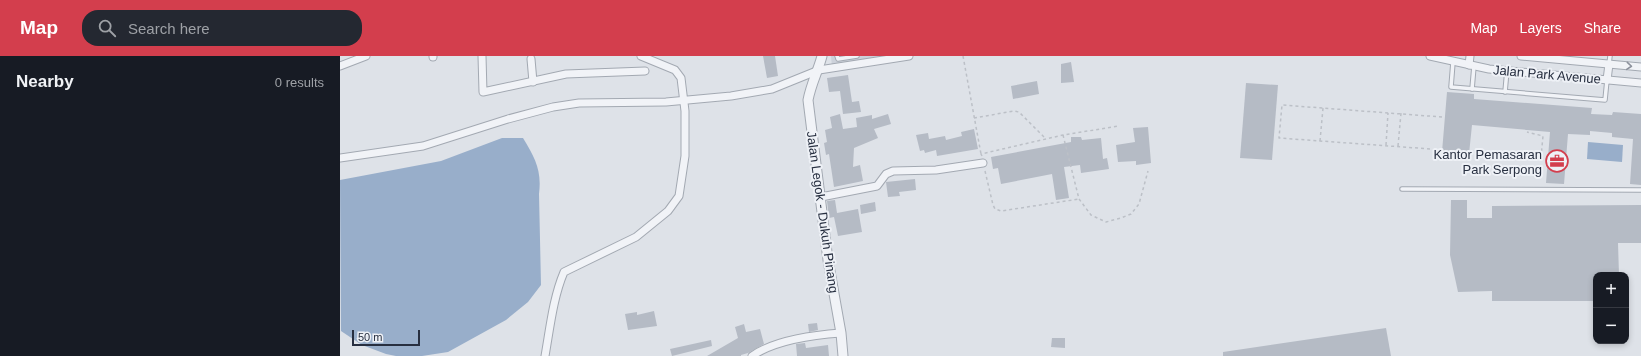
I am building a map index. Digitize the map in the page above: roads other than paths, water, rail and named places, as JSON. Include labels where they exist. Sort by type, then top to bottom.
[{"type":"street","points":[[340,66],[366,56]]},
{"type":"street","points":[[482,56],[483,92],[566,74],[645,71]]},
{"type":"street","points":[[546,356],[553,311],[560,281],[564,272],[636,237],[668,211],[679,196],[685,156],[685,101],[681,78],[675,70],[641,56]]},
{"type":"street","name":"Jalan Legok - Dukuh Pinang","points":[[822,56],[819,70],[810,90],[808,100],[828,260],[841,334],[843,356]]},
{"type":"street","points":[[340,158],[423,146],[508,119],[553,107],[580,103],[685,101],[772,89],[819,70],[909,56]]},
{"type":"street","name":"Jalan Park Avenue","points":[[1430,56],[1454,59],[1471,65],[1507,70],[1641,83]]},
{"type":"street","points":[[1470,56],[1471,65]]},
{"type":"street","name":"Jalan Park Avenue","points":[[1521,56],[1641,67]]},
{"type":"street","points":[[532,59],[532,82]]},
{"type":"street","points":[[1607,80],[1609,64]]},
{"type":"street","points":[[821,198],[877,186],[886,174],[893,171],[936,170],[983,163]]},
{"type":"street","points":[[752,356],[786,341],[807,336],[841,334]]},
{"type":"lane","points":[[837,56],[838,59],[856,56]]},
{"type":"lane","points":[[1585,56],[1592,62]]},
{"type":"lane","points":[[1609,64],[1610,56]]},
{"type":"lane","points":[[1454,59],[1451,87],[1606,100],[1607,80]]},
{"type":"lane","points":[[1471,65],[1472,89]]},
{"type":"lane","points":[[1505,92],[1507,70]]},
{"type":"lane","points":[[1402,189],[1641,190]]},
{"type":"water","points":[[502,138],[523,138],[537,164],[540,186],[541,285],[528,302],[506,320],[448,352],[422,356],[396,356],[362,345],[341,331],[340,180],[441,161]]},
{"type":"water","points":[[1588,142],[1623,145],[1622,162],[1587,159]]},
{"type":"place","name":"Kantor Pemasaran Park Serpong","points":[[1557,161]]}]
